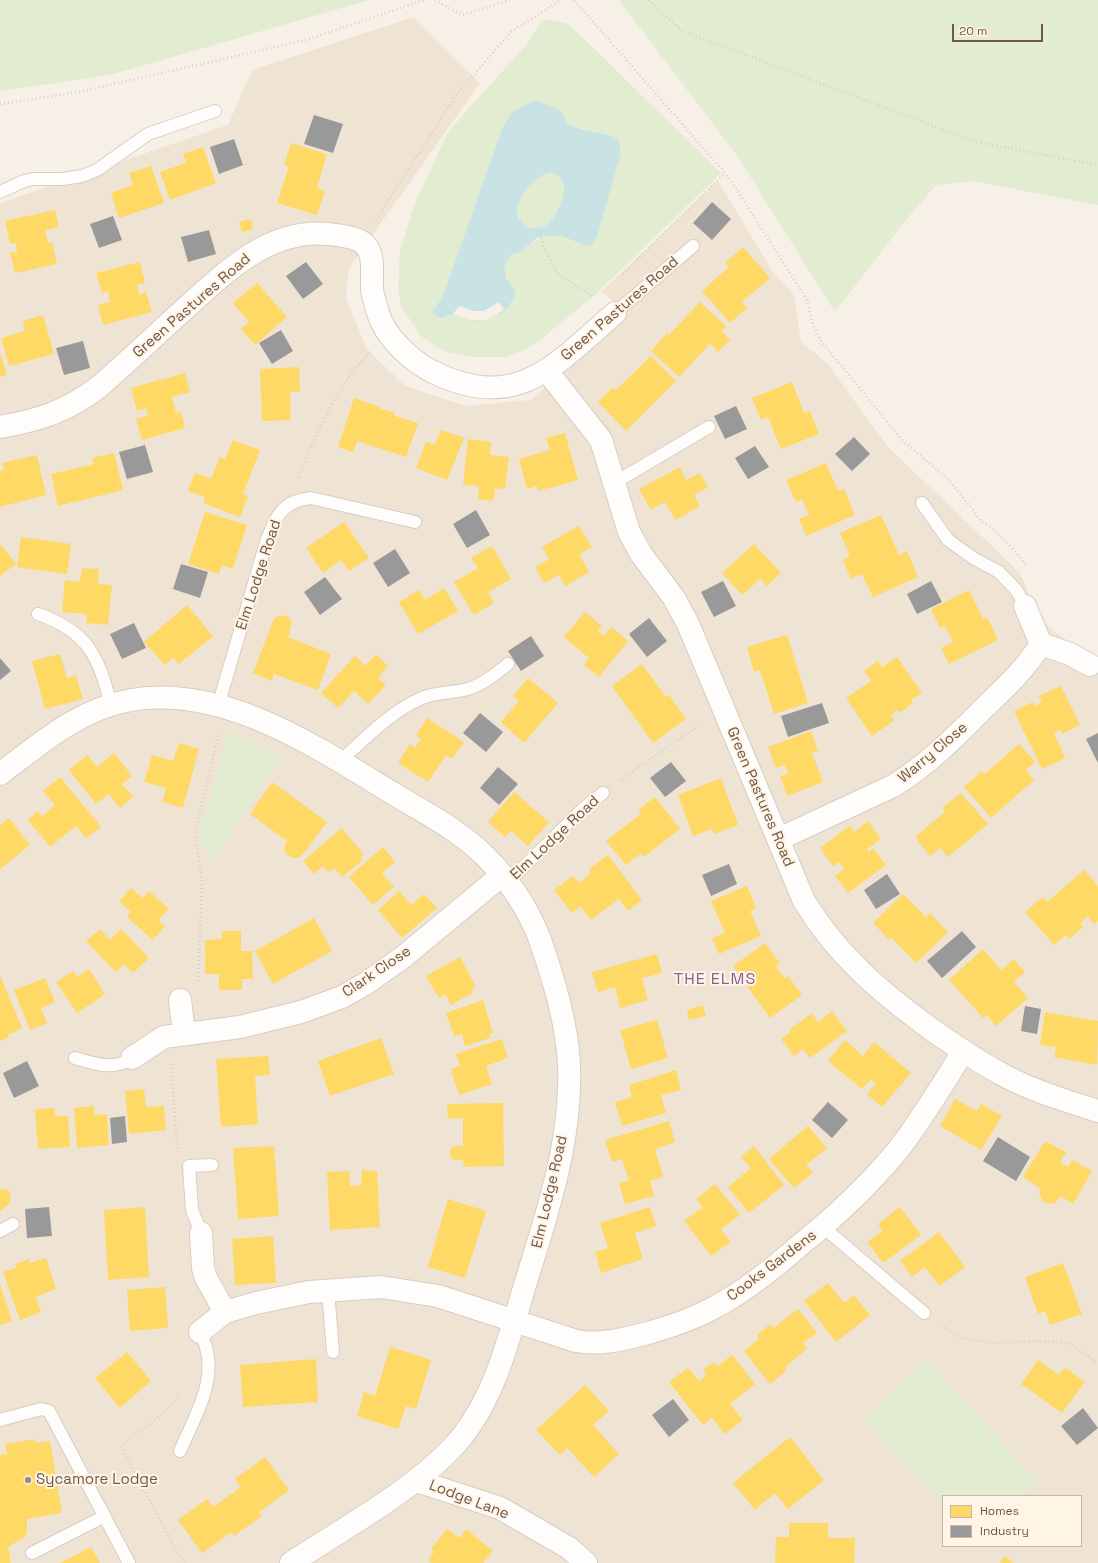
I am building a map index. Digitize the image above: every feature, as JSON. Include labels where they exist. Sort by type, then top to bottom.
[{"type":"street","name":"Green Pastures Road","points":[[0,427],[46,417],[71,407],[100,386],[225,273],[263,247],[282,239],[307,234],[337,235],[362,242],[367,246],[371,256],[372,291],[384,326],[389,334],[406,353],[426,369],[451,381],[466,385],[483,388],[506,387],[518,384],[547,371],[615,313]]},
{"type":"street","name":"Green Pastures Road","points":[[547,371],[602,440],[614,483],[634,542],[681,610],[804,901],[821,926],[883,994],[963,1052],[1028,1087],[1098,1111]]},
{"type":"street","points":[[1025,606],[1041,644],[1070,654],[1094,668]]},
{"type":"street","name":"Warry Close","points":[[779,839],[874,796],[910,775],[950,742],[1007,685],[1033,657],[1041,644]]},
{"type":"street","name":"Elm Lodge Road","points":[[0,774],[68,723],[82,715],[111,705],[132,700],[170,698],[190,700],[222,707],[284,729],[340,761],[460,834],[486,857],[505,879],[523,904],[538,937],[552,978],[565,1032],[569,1066],[567,1113],[554,1184],[542,1234],[498,1372],[474,1418],[456,1444],[417,1481]]},
{"type":"street","name":"Clark Close","points":[[132,1058],[152,1043],[176,1034],[240,1027],[301,1012],[342,997],[375,977],[402,958],[505,879]]},
{"type":"street","points":[[176,1034],[180,1000]]},
{"type":"street","name":"Cooks Gardens","points":[[225,1312],[256,1303],[328,1290],[381,1288],[420,1292],[438,1296],[514,1322],[576,1341],[591,1343],[619,1340],[673,1326],[718,1306],[746,1288],[823,1227],[897,1151],[916,1126],[963,1052]]},
{"type":"street","points":[[200,1332],[225,1312],[206,1278],[201,1233]]},
{"type":"street","name":"Lodge Lane","points":[[291,1563],[417,1481],[500,1508],[569,1548],[586,1563]]},
{"type":"lane","points":[[0,192],[24,181],[62,179],[90,173],[107,164],[148,134],[215,111]]},
{"type":"lane","name":"Green Pastures Road","points":[[615,313],[693,246]]},
{"type":"lane","points":[[614,483],[709,427]]},
{"type":"lane","name":"Elm Lodge Road","points":[[222,707],[267,539],[279,513],[286,505],[294,501],[311,498],[415,522]]},
{"type":"lane","points":[[922,503],[948,540],[973,558],[999,572],[1013,586],[1025,606]]},
{"type":"lane","points":[[38,614],[63,624],[87,644],[100,667],[111,705]]},
{"type":"lane","points":[[340,761],[381,725],[407,706],[431,695],[463,690],[478,685],[508,664]]},
{"type":"lane","name":"Elm Lodge Road","points":[[505,879],[585,807],[603,793]]},
{"type":"lane","name":"Clark Close","points":[[75,1058],[111,1066],[121,1064],[132,1058]]},
{"type":"lane","points":[[201,1233],[192,1210],[189,1166],[212,1165]]},
{"type":"lane","points":[[0,1231],[13,1224]]},
{"type":"lane","name":"Cooks Gardens","points":[[823,1227],[924,1313]]},
{"type":"lane","points":[[328,1290],[333,1352]]},
{"type":"lane","points":[[180,1451],[201,1401],[210,1372],[208,1348],[200,1332]]},
{"type":"lane","points":[[0,1420],[41,1409],[49,1411],[129,1563]]},
{"type":"lane","points":[[32,1553],[105,1516]]},
{"type":"path","points":[[0,104],[79,92],[306,40],[424,0]]},
{"type":"path","points":[[435,0],[462,15],[510,0]]},
{"type":"path","points":[[362,242],[457,94],[511,32],[561,0]]},
{"type":"path","points":[[574,0],[725,173],[761,225],[779,257],[807,300],[812,322],[821,341],[903,441],[950,481],[982,522],[991,527],[1013,549],[1028,568]]},
{"type":"path","points":[[649,0],[682,31],[976,142],[1098,165]]},
{"type":"path","points":[[618,279],[725,173]]},
{"type":"path","points":[[538,226],[543,245],[556,273],[589,293],[596,300],[601,296],[615,313]]},
{"type":"path","points":[[286,505],[321,425],[337,396],[359,363],[389,334]]},
{"type":"path","points":[[180,1000],[198,982],[202,879],[195,833],[222,707]]},
{"type":"path","points":[[603,793],[723,708]]},
{"type":"path","points":[[176,1034],[176,1145],[189,1166]]},
{"type":"path","points":[[924,1313],[960,1338],[993,1343],[1037,1341],[1068,1344],[1098,1363]]},
{"type":"shaded area","points":[[414,17],[480,83],[348,270],[346,299],[367,349],[405,386],[466,406],[530,400],[576,361],[625,310],[601,292],[718,181],[772,271],[794,295],[801,342],[827,363],[888,447],[1019,572],[1041,619],[1056,633],[1098,661],[1098,1563],[0,1563],[0,203],[228,125],[252,70]]},
{"type":"green space","points":[[0,0],[369,0],[110,75],[0,91]]},
{"type":"green space","points":[[619,0],[1098,0],[1098,205],[973,181],[936,185],[905,221],[835,312],[738,157]]},
{"type":"green space","points":[[548,19],[568,24],[721,173],[596,294],[540,340],[524,350],[506,357],[471,357],[443,351],[422,337],[402,308],[398,290],[400,252],[413,208],[448,132],[527,44],[539,25]],"holes":[[[529,102],[551,106],[563,116],[565,122],[568,124],[595,132],[611,134],[617,140],[580,245],[567,236],[549,236],[536,240],[520,252],[510,256],[504,264],[504,272],[514,288],[501,313],[470,320],[453,314],[447,316],[437,307],[442,298],[503,126],[514,112]]]},
{"type":"green space","points":[[550,172],[560,178],[564,185],[560,205],[555,216],[548,224],[538,228],[526,227],[520,220],[518,212],[522,195],[534,181],[542,175]]},
{"type":"green space","points":[[228,732],[283,756],[211,863],[199,835]]},
{"type":"green space","points":[[926,1360],[1038,1482],[1024,1495],[942,1495],[942,1504],[863,1419]]},
{"type":"water","points":[[534,100],[558,109],[564,116],[566,123],[587,130],[610,135],[617,139],[620,148],[620,155],[597,236],[592,244],[585,246],[563,236],[547,236],[537,238],[520,252],[511,255],[504,265],[506,278],[514,288],[515,295],[509,306],[501,313],[482,321],[470,320],[453,314],[440,318],[432,312],[442,298],[503,126],[511,113]],"holes":[[[550,172],[562,181],[564,190],[562,200],[555,216],[543,227],[526,227],[518,217],[519,203],[526,189],[538,178]]]},
{"type":"pier","points":[[499,302],[504,310],[487,320],[470,320],[453,314],[459,306],[474,311],[484,311]]},
{"type":"building: Homes","points":[[291,143],[327,154],[317,188],[325,191],[317,215],[277,203],[289,166],[284,165]]},
{"type":"building: Homes","points":[[203,147],[216,183],[170,200],[160,172],[186,163],[183,154]]},
{"type":"building: Homes","points":[[151,166],[164,203],[119,218],[111,193],[133,185],[129,173]]},
{"type":"building: Homes","points":[[55,210],[59,227],[45,230],[48,243],[52,242],[57,264],[15,273],[10,253],[17,252],[16,243],[10,244],[5,221]]},
{"type":"building: Homes","points":[[251,219],[253,229],[242,232],[239,222]]},
{"type":"building: Homes","points":[[743,247],[770,278],[742,302],[747,308],[730,323],[702,291],[729,267],[725,263]]},
{"type":"building: Homes","points":[[140,262],[145,283],[137,285],[139,294],[146,292],[152,312],[103,325],[98,305],[110,302],[108,291],[102,293],[96,273]]},
{"type":"building: Homes","points":[[257,283],[287,317],[255,345],[241,329],[249,322],[233,303]]},
{"type":"building: Homes","points":[[700,302],[726,326],[722,331],[730,340],[718,352],[710,344],[679,377],[651,351],[667,333],[669,335]]},
{"type":"building: Homes","points":[[43,315],[54,354],[9,366],[1,338],[25,331],[23,321]]},
{"type":"building: Homes","points":[[0,352],[7,375],[0,377]]},
{"type":"building: Homes","points":[[651,356],[676,381],[626,431],[598,402],[613,387],[616,390]]},
{"type":"building: Homes","points":[[299,367],[300,392],[290,392],[291,420],[262,421],[260,369]]},
{"type":"building: Homes","points":[[185,373],[190,392],[172,397],[176,413],[181,412],[185,428],[142,440],[136,419],[148,416],[146,408],[137,411],[131,388]]},
{"type":"building: Homes","points":[[792,382],[804,413],[810,411],[819,434],[781,449],[768,417],[761,420],[752,398]]},
{"type":"building: Homes","points":[[354,398],[395,413],[395,416],[418,423],[406,457],[357,441],[353,452],[338,447]]},
{"type":"building: Homes","points":[[441,430],[464,438],[447,480],[416,468],[426,442],[435,445]]},
{"type":"building: Homes","points":[[565,433],[578,480],[538,491],[537,486],[527,489],[519,459],[550,450],[546,438]]},
{"type":"building: Homes","points":[[468,439],[491,442],[490,455],[509,457],[505,489],[495,488],[493,501],[478,499],[479,486],[463,485]]},
{"type":"building: Homes","points":[[233,440],[260,450],[243,494],[248,496],[240,517],[203,503],[205,497],[188,491],[195,473],[211,479],[220,457],[225,459]]},
{"type":"building: Homes","points":[[114,453],[123,490],[58,506],[51,474],[94,464],[92,458]]},
{"type":"building: Homes","points":[[37,455],[46,495],[0,507],[0,471],[4,470],[2,463]]},
{"type":"building: Homes","points":[[826,463],[838,491],[844,489],[855,515],[806,536],[799,519],[809,515],[802,499],[796,502],[786,480]]},
{"type":"building: Homes","points":[[680,467],[686,480],[700,473],[708,487],[694,495],[700,506],[676,520],[665,502],[651,510],[639,489]]},
{"type":"building: Homes","points":[[205,512],[247,525],[233,569],[222,565],[219,574],[188,564]]},
{"type":"building: Homes","points":[[881,515],[899,555],[907,551],[918,577],[873,597],[862,574],[851,579],[843,560],[850,556],[840,533]]},
{"type":"building: Homes","points":[[344,522],[369,558],[349,571],[341,560],[323,573],[306,548]]},
{"type":"building: Homes","points":[[579,526],[592,547],[579,554],[589,572],[565,586],[559,575],[544,583],[535,567],[549,559],[542,547]]},
{"type":"building: Homes","points":[[21,537],[71,544],[67,574],[17,567]]},
{"type":"building: Homes","points":[[0,544],[16,564],[0,576]]},
{"type":"building: Homes","points":[[754,544],[781,573],[767,586],[760,579],[742,595],[722,573]]},
{"type":"building: Homes","points":[[492,546],[511,579],[488,592],[494,603],[474,615],[454,582],[478,568],[471,558]]},
{"type":"building: Homes","points":[[82,568],[99,569],[98,584],[112,585],[108,625],[86,623],[87,614],[62,612],[65,580],[80,582]]},
{"type":"building: Homes","points":[[444,588],[458,611],[418,634],[399,602],[419,590],[425,600]]},
{"type":"building: Homes","points":[[969,590],[983,619],[987,617],[998,640],[949,664],[941,648],[953,642],[945,626],[940,628],[931,609]]},
{"type":"building: Homes","points":[[187,605],[213,636],[179,664],[173,658],[165,665],[144,642]]},
{"type":"building: Homes","points":[[585,612],[602,626],[598,631],[604,636],[611,627],[628,641],[599,677],[584,665],[589,658],[564,637]]},
{"type":"building: Homes","points":[[282,615],[288,617],[292,622],[288,637],[331,654],[318,690],[274,674],[272,681],[253,673],[273,621],[276,617]]},
{"type":"building: Homes","points":[[787,635],[808,703],[774,714],[760,670],[754,672],[747,647]]},
{"type":"building: Homes","points":[[60,654],[67,678],[76,675],[83,699],[45,709],[32,661]]},
{"type":"building: Homes","points":[[376,654],[388,666],[378,678],[386,685],[368,704],[354,691],[338,708],[321,693],[355,656],[365,666]]},
{"type":"building: Homes","points":[[897,657],[922,693],[911,700],[913,703],[899,713],[897,710],[891,715],[895,720],[872,736],[846,698],[871,681],[864,671],[878,661],[882,667]]},
{"type":"building: Homes","points":[[642,664],[666,697],[669,695],[686,719],[653,743],[612,686]]},
{"type":"building: Homes","points":[[528,678],[558,703],[524,743],[501,722],[519,701],[513,696]]},
{"type":"building: Homes","points":[[1061,686],[1080,725],[1062,734],[1061,730],[1054,733],[1065,758],[1042,769],[1014,711],[1033,702],[1035,706],[1042,702],[1039,696]]},
{"type":"building: Homes","points":[[427,718],[464,742],[452,759],[446,755],[428,782],[398,763],[410,744],[415,748],[421,739],[416,736]]},
{"type":"building: Homes","points":[[811,731],[818,751],[812,753],[823,782],[787,796],[780,776],[788,774],[785,765],[776,768],[768,747]]},
{"type":"building: Homes","points":[[179,743],[199,749],[183,808],[162,802],[166,788],[144,782],[152,755],[173,761]]},
{"type":"building: Homes","points":[[1019,744],[1035,762],[1026,770],[1034,780],[991,818],[964,787],[982,771],[985,774]]},
{"type":"building: Homes","points":[[114,753],[132,776],[122,784],[133,797],[120,808],[109,794],[96,804],[69,770],[87,755],[97,767]]},
{"type":"building: Homes","points":[[60,777],[101,827],[86,838],[76,826],[50,847],[28,820],[38,811],[42,816],[55,805],[43,791]]},
{"type":"building: Homes","points":[[721,778],[738,825],[714,834],[712,829],[693,836],[678,795]]},
{"type":"building: Homes","points":[[272,782],[327,822],[304,853],[298,858],[292,858],[287,855],[284,848],[287,841],[250,814]]},
{"type":"building: Homes","points":[[514,792],[549,822],[528,846],[511,831],[505,837],[488,822]]},
{"type":"building: Homes","points":[[961,793],[988,824],[948,857],[940,848],[930,856],[915,837],[945,812],[942,808]]},
{"type":"building: Homes","points":[[655,797],[680,829],[644,857],[641,853],[626,865],[606,841],[641,814],[638,810]]},
{"type":"building: Homes","points":[[9,818],[30,845],[0,869],[0,825]]},
{"type":"building: Homes","points":[[868,821],[881,839],[867,849],[869,852],[873,848],[886,865],[848,893],[835,876],[844,869],[839,862],[833,866],[820,848],[850,826],[854,832]]},
{"type":"building: Homes","points":[[342,828],[364,855],[360,858],[362,861],[342,877],[334,868],[329,873],[323,866],[314,874],[303,861]]},
{"type":"building: Homes","points":[[383,847],[395,862],[382,873],[394,887],[373,905],[349,877]]},
{"type":"building: Homes","points":[[608,855],[642,900],[628,911],[619,899],[591,920],[580,906],[572,913],[554,890],[573,876],[579,883],[591,873],[589,869]]},
{"type":"building: Homes","points":[[1084,870],[1098,886],[1098,921],[1094,924],[1088,916],[1080,923],[1083,927],[1069,939],[1066,935],[1054,945],[1025,912],[1043,897],[1047,902]]},
{"type":"building: Homes","points":[[747,886],[756,908],[750,911],[761,936],[719,954],[712,938],[725,933],[711,901]]},
{"type":"building: Homes","points":[[131,888],[143,898],[149,891],[169,909],[158,920],[165,926],[153,940],[127,917],[131,912],[119,901]]},
{"type":"building: Homes","points":[[399,891],[411,905],[424,894],[437,908],[402,938],[378,910]]},
{"type":"building: Homes","points":[[903,894],[926,917],[930,913],[948,932],[916,963],[892,938],[889,940],[873,923]]},
{"type":"building: Homes","points":[[314,918],[332,951],[273,984],[255,951]]},
{"type":"building: Homes","points":[[100,929],[110,940],[121,929],[149,958],[133,973],[124,964],[116,972],[86,941]]},
{"type":"building: Homes","points":[[222,931],[241,931],[241,951],[252,951],[253,979],[242,979],[242,990],[219,990],[219,974],[205,974],[205,940],[222,939]]},
{"type":"building: Homes","points":[[765,943],[780,963],[776,966],[785,979],[788,976],[802,995],[770,1018],[733,966]]},
{"type":"building: Homes","points":[[983,949],[1001,970],[1014,959],[1025,972],[1014,982],[1028,998],[996,1026],[987,1015],[983,1018],[949,980]]},
{"type":"building: Homes","points":[[657,954],[662,973],[642,978],[648,1000],[620,1008],[615,987],[598,992],[592,972]]},
{"type":"building: Homes","points":[[460,957],[476,987],[472,990],[473,993],[451,1005],[445,994],[439,998],[426,976]]},
{"type":"building: Homes","points":[[89,969],[105,994],[77,1013],[56,982],[73,971],[77,977]]},
{"type":"building: Homes","points":[[0,975],[22,1028],[8,1035],[9,1038],[0,1041]]},
{"type":"building: Homes","points":[[45,978],[55,1002],[41,1008],[47,1023],[30,1030],[14,990]]},
{"type":"building: Homes","points":[[483,1000],[493,1033],[489,1035],[490,1038],[465,1046],[462,1034],[454,1036],[446,1013]]},
{"type":"building: Homes","points":[[703,1005],[706,1016],[689,1020],[687,1010]]},
{"type":"building: Homes","points":[[832,1011],[847,1031],[810,1058],[803,1049],[794,1056],[781,1039],[791,1032],[789,1030],[812,1013],[818,1022]]},
{"type":"building: Homes","points":[[1045,1012],[1098,1021],[1097,1065],[1054,1057],[1056,1047],[1040,1045]]},
{"type":"building: Homes","points":[[657,1020],[668,1058],[631,1069],[620,1030]]},
{"type":"building: Homes","points":[[381,1038],[394,1074],[330,1096],[318,1061]]},
{"type":"building: Homes","points":[[502,1039],[508,1058],[486,1066],[492,1084],[459,1095],[451,1069],[460,1066],[456,1054]]},
{"type":"building: Homes","points":[[845,1040],[863,1056],[874,1042],[911,1073],[882,1107],[867,1094],[876,1083],[871,1079],[862,1089],[828,1061]]},
{"type":"building: Homes","points":[[268,1056],[270,1075],[255,1076],[258,1124],[221,1127],[216,1059]]},
{"type":"building: Homes","points":[[676,1070],[681,1090],[661,1095],[666,1113],[622,1126],[615,1102],[632,1097],[629,1085]]},
{"type":"building: Homes","points":[[144,1089],[146,1107],[164,1106],[166,1130],[129,1134],[125,1091]]},
{"type":"building: Homes","points":[[955,1099],[977,1111],[981,1104],[1002,1116],[981,1150],[940,1126]]},
{"type":"building: Homes","points":[[503,1103],[504,1166],[464,1167],[463,1160],[454,1160],[450,1156],[450,1150],[454,1146],[463,1146],[463,1118],[448,1119],[447,1104]]},
{"type":"building: Homes","points":[[94,1106],[94,1115],[107,1114],[109,1145],[77,1148],[74,1108]]},
{"type":"building: Homes","points":[[55,1108],[55,1116],[68,1116],[70,1147],[38,1149],[35,1109]]},
{"type":"building: Homes","points":[[669,1121],[675,1142],[655,1149],[663,1177],[650,1181],[654,1196],[625,1204],[619,1183],[629,1180],[622,1159],[612,1162],[605,1140]]},
{"type":"building: Homes","points":[[808,1126],[827,1148],[806,1165],[813,1173],[794,1188],[769,1159]]},
{"type":"building: Homes","points":[[1045,1141],[1066,1152],[1060,1162],[1068,1167],[1072,1160],[1092,1171],[1073,1204],[1061,1196],[1055,1203],[1048,1204],[1042,1200],[1039,1193],[1040,1188],[1023,1177]]},
{"type":"building: Homes","points":[[274,1146],[279,1216],[238,1219],[233,1148]]},
{"type":"building: Homes","points":[[754,1146],[784,1185],[749,1213],[728,1187],[751,1168],[741,1157]]},
{"type":"building: Homes","points":[[362,1170],[377,1171],[380,1227],[330,1230],[327,1172],[349,1171],[350,1186],[352,1186],[361,1185]]},
{"type":"building: Homes","points":[[715,1184],[740,1215],[721,1229],[731,1242],[711,1256],[684,1221],[703,1207],[696,1199]]},
{"type":"building: Homes","points":[[0,1189],[8,1190],[11,1195],[9,1204],[0,1211]]},
{"type":"building: Homes","points":[[448,1199],[486,1211],[465,1278],[428,1267]]},
{"type":"building: Homes","points":[[145,1207],[149,1277],[108,1280],[104,1210]]},
{"type":"building: Homes","points":[[650,1207],[656,1226],[635,1233],[643,1259],[601,1273],[595,1252],[608,1248],[600,1223]]},
{"type":"building: Homes","points":[[900,1207],[921,1235],[883,1263],[867,1242],[883,1231],[878,1224]]},
{"type":"building: Homes","points":[[939,1232],[965,1267],[939,1286],[925,1267],[912,1277],[900,1261]]},
{"type":"building: Homes","points":[[273,1236],[276,1283],[235,1285],[232,1239]]},
{"type":"building: Homes","points":[[46,1258],[56,1289],[36,1297],[41,1312],[20,1320],[3,1272],[16,1268],[15,1264],[29,1259],[30,1263]]},
{"type":"building: Homes","points":[[1063,1263],[1082,1314],[1050,1325],[1045,1311],[1038,1314],[1025,1277]]},
{"type":"building: Homes","points":[[828,1283],[844,1303],[854,1295],[870,1315],[836,1342],[804,1301]]},
{"type":"building: Homes","points":[[0,1284],[12,1321],[0,1325]]},
{"type":"building: Homes","points":[[165,1287],[168,1328],[130,1331],[127,1290]]},
{"type":"building: Homes","points":[[798,1309],[817,1333],[803,1343],[807,1349],[785,1367],[787,1370],[770,1384],[744,1351],[759,1339],[757,1335],[770,1324],[773,1328]]},
{"type":"building: Homes","points":[[390,1347],[431,1360],[416,1409],[406,1406],[398,1429],[357,1416],[364,1392],[375,1396]]},
{"type":"building: Homes","points":[[127,1352],[151,1381],[120,1408],[95,1378]]},
{"type":"building: Homes","points":[[732,1355],[755,1384],[730,1404],[743,1420],[725,1434],[712,1418],[703,1425],[669,1382],[688,1368],[699,1381],[706,1375],[703,1370],[714,1362],[718,1366]]},
{"type":"building: Homes","points":[[316,1359],[318,1402],[243,1407],[240,1365]]},
{"type":"building: Homes","points":[[1038,1360],[1059,1375],[1065,1367],[1085,1382],[1062,1413],[1021,1384]]},
{"type":"building: Homes","points":[[585,1385],[609,1411],[593,1425],[619,1454],[594,1477],[567,1448],[560,1455],[536,1430]]},
{"type":"building: Homes","points":[[790,1437],[824,1480],[788,1509],[775,1493],[755,1510],[733,1483]]},
{"type":"building: Homes","name":"Sycamore Lodge","points":[[35,1439],[36,1443],[50,1441],[62,1513],[27,1519],[27,1531],[25,1537],[8,1547],[11,1563],[0,1563],[0,1455],[7,1454],[5,1444]]},
{"type":"building: Homes","points":[[265,1457],[289,1490],[259,1512],[262,1516],[234,1536],[232,1532],[202,1553],[178,1520],[207,1499],[213,1507],[241,1487],[235,1479]]},
{"type":"building: Homes","points":[[789,1523],[828,1523],[828,1538],[855,1538],[854,1563],[775,1563],[776,1537],[789,1537]]},
{"type":"building: Homes","points":[[447,1529],[459,1538],[466,1529],[493,1551],[483,1563],[432,1563],[428,1560],[434,1552],[431,1549]]},
{"type":"building: Homes","points":[[91,1547],[100,1563],[60,1563]]},
{"type":"building: Homes","points":[[1005,1556],[1014,1563],[1000,1563]]},
{"type":"building: Industry","points":[[314,115],[343,124],[333,153],[304,144]]},
{"type":"building: Industry","points":[[234,139],[243,165],[219,174],[210,147]]},
{"type":"building: Industry","points":[[712,202],[731,219],[712,240],[693,223]]},
{"type":"building: Industry","points":[[113,216],[122,240],[99,248],[90,224]]},
{"type":"building: Industry","points":[[209,230],[216,254],[188,262],[181,237]]},
{"type":"building: Industry","points":[[306,262],[323,284],[303,299],[286,276]]},
{"type":"building: Industry","points":[[281,330],[293,351],[272,364],[259,343]]},
{"type":"building: Industry","points":[[83,341],[90,368],[64,375],[56,348]]},
{"type":"building: Industry","points":[[736,406],[747,429],[725,439],[714,416]]},
{"type":"building: Industry","points":[[854,437],[870,454],[852,471],[835,454]]},
{"type":"building: Industry","points":[[145,445],[153,472],[127,479],[119,452]]},
{"type":"building: Industry","points":[[755,446],[769,467],[748,479],[735,458]]},
{"type":"building: Industry","points":[[476,510],[490,535],[467,548],[453,524]]},
{"type":"building: Industry","points":[[395,549],[410,573],[388,587],[373,563]]},
{"type":"building: Industry","points":[[181,564],[208,572],[200,598],[173,589]]},
{"type":"building: Industry","points":[[325,577],[342,599],[320,615],[304,592]]},
{"type":"building: Industry","points":[[723,581],[736,606],[714,617],[701,592]]},
{"type":"building: Industry","points":[[931,581],[942,602],[917,614],[907,594]]},
{"type":"building: Industry","points":[[649,618],[667,641],[647,657],[629,634]]},
{"type":"building: Industry","points":[[134,623],[146,648],[122,659],[110,634]]},
{"type":"building: Industry","points":[[531,636],[544,656],[521,671],[508,651]]},
{"type":"building: Industry","points":[[0,658],[11,671],[0,680]]},
{"type":"building: Industry","points":[[822,703],[829,723],[788,737],[781,716]]},
{"type":"building: Industry","points":[[480,713],[503,732],[486,752],[463,733]]},
{"type":"building: Industry","points":[[1098,733],[1098,763],[1086,739]]},
{"type":"building: Industry","points":[[671,762],[686,781],[665,797],[650,778]]},
{"type":"building: Industry","points":[[498,767],[518,784],[499,805],[480,788]]},
{"type":"building: Industry","points":[[729,864],[737,884],[711,896],[702,875]]},
{"type":"building: Industry","points":[[887,874],[900,894],[876,909],[864,890]]},
{"type":"building: Industry","points":[[962,931],[976,947],[942,978],[927,961]]},
{"type":"building: Industry","points":[[1025,1006],[1041,1009],[1037,1034],[1021,1031]]},
{"type":"building: Industry","points":[[27,1061],[39,1086],[14,1098],[3,1073]]},
{"type":"building: Industry","points":[[828,1102],[848,1120],[832,1138],[812,1120]]},
{"type":"building: Industry","points":[[125,1116],[127,1142],[112,1144],[110,1118]]},
{"type":"building: Industry","points":[[998,1137],[1030,1157],[1016,1181],[983,1161]]},
{"type":"building: Industry","points":[[49,1207],[52,1236],[27,1238],[25,1209]]},
{"type":"building: Industry","points":[[673,1399],[689,1420],[669,1437],[652,1415]]},
{"type":"building: Industry","points":[[1083,1408],[1098,1428],[1077,1445],[1061,1426]]},
{"type":"place","name":"Sycamore Lodge","points":[[28,1480]]},
{"type":"district","name":"THE ELMS","points":[[715,980]]}]
